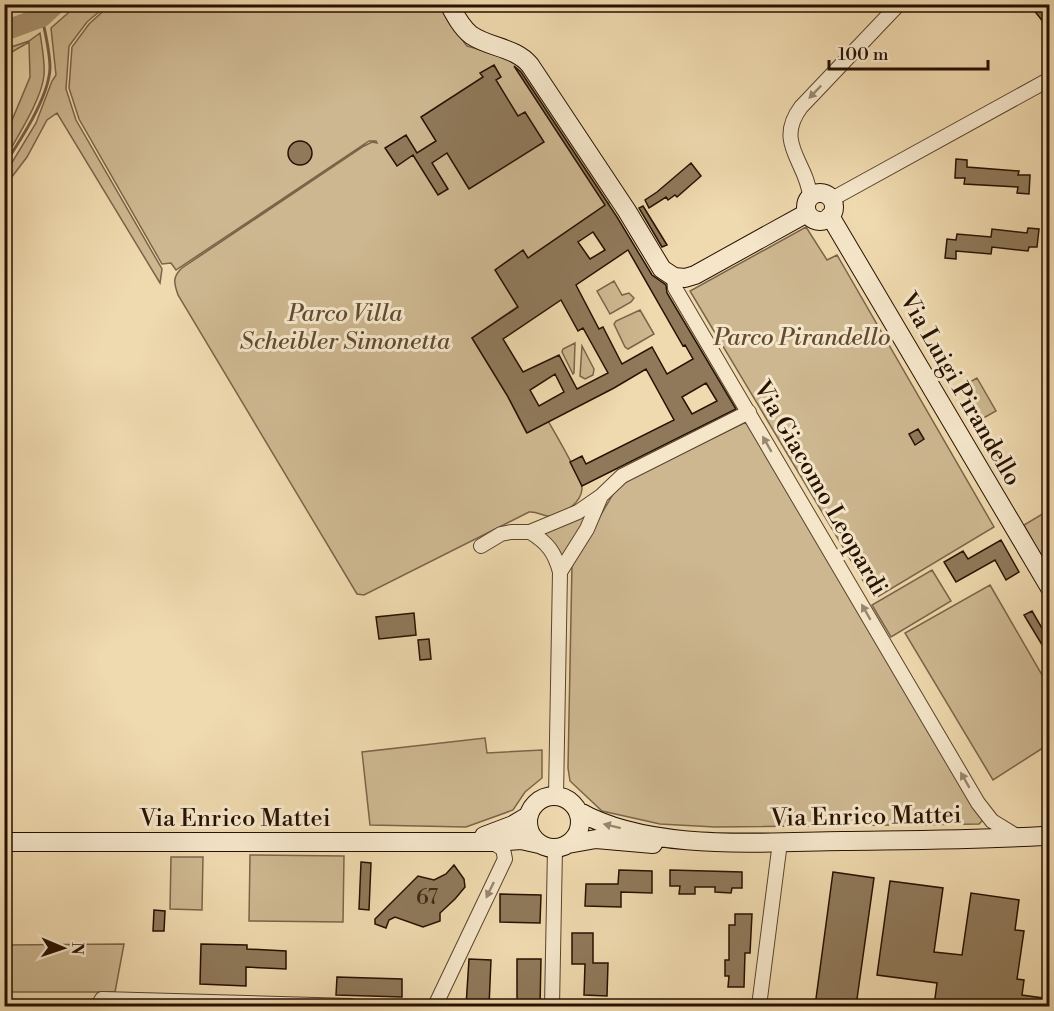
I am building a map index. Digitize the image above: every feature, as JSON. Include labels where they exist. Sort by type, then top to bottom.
[{"type":"street","name":"Via Giacomo Leopardi","points":[[449,4],[462,25],[474,37],[521,56],[530,65],[627,211],[658,264],[674,278],[675,288],[978,803],[992,821],[1018,837]]},
{"type":"street","points":[[899,4],[801,107],[794,119],[791,133],[792,146],[807,182],[809,204],[814,219],[818,221],[827,219],[831,208],[1050,79]]},
{"type":"street","points":[[674,278],[695,275],[809,204],[815,193],[824,193],[831,208]]},
{"type":"street","name":"Via Luigi Pirandello","points":[[831,208],[1050,588]]},
{"type":"street","points":[[481,546],[501,534],[530,532],[578,512],[601,496],[622,476],[749,412]]},
{"type":"street","points":[[560,572],[587,529],[601,496]]},
{"type":"street","points":[[530,532],[549,546],[555,555],[560,572],[556,796]]},
{"type":"street","points":[[556,796],[569,801],[578,811],[580,818],[578,832],[554,846],[530,832],[528,816],[530,810],[539,801],[556,796]]},
{"type":"street","name":"Via Enrico Mattei","points":[[578,811],[601,823],[689,842]]},
{"type":"street","name":"Via Enrico Mattei","points":[[465,842],[510,826],[528,816]]},
{"type":"street","name":"Via Enrico Mattei","points":[[4,842],[492,842],[521,840],[554,846],[596,839],[665,844],[1047,835]]},
{"type":"street","points":[[435,1006],[505,859],[503,849],[492,842]]},
{"type":"street","points":[[759,1006],[780,842]]},
{"type":"street","points":[[552,1006],[554,846]]},
{"type":"street","points":[[100,1003],[351,1006]]},
{"type":"green space","points":[[75,4],[107,5],[87,22],[69,46],[66,89],[76,120],[162,269],[160,283],[57,113],[47,120],[27,157],[5,186],[5,174],[36,123],[56,75],[51,28]]},
{"type":"green space","name":"Parco Villa Scheibler Simonetta","points":[[110,5],[440,5],[449,22],[467,46],[521,61],[613,200],[531,256],[527,300],[472,338],[507,395],[526,432],[548,421],[581,484],[579,499],[571,507],[562,513],[549,516],[529,512],[364,595],[357,594],[178,295],[175,280],[182,268],[364,146],[372,142],[377,143],[369,141],[176,270],[171,263],[162,264],[79,119],[69,88],[72,47],[89,24]]},
{"type":"green space","points":[[40,33],[44,64],[42,85],[28,118],[5,159],[5,137],[30,77],[29,42],[5,56],[5,49],[29,41]]},
{"type":"green space","name":"Parco Pirandello","points":[[806,227],[827,260],[837,255],[994,527],[874,599],[690,291]]},
{"type":"green space","points":[[614,281],[622,295],[629,293],[634,298],[610,314],[597,291]]},
{"type":"green space","points":[[640,310],[654,334],[628,349],[614,324]]},
{"type":"green space","points":[[575,343],[573,374],[562,352],[563,349]]},
{"type":"green space","points":[[582,346],[594,369],[593,375],[585,379],[580,376]]},
{"type":"green space","points":[[977,378],[996,411],[980,420],[961,387]]},
{"type":"green space","points":[[746,422],[984,819],[979,824],[715,827],[660,824],[602,811],[570,781],[568,768],[572,564],[616,489],[635,476]]},
{"type":"green space","points":[[595,506],[563,562],[536,532]]},
{"type":"green space","points":[[1049,510],[1049,571],[1024,525]]},
{"type":"green space","points":[[932,570],[951,601],[891,637],[872,605]]},
{"type":"green space","points":[[990,585],[1049,687],[1049,744],[993,780],[905,633]]},
{"type":"green space","points":[[485,738],[487,753],[542,750],[542,778],[525,792],[513,810],[466,827],[370,825],[362,752]]},
{"type":"green space","points":[[250,855],[344,856],[343,922],[249,921]]},
{"type":"green space","points":[[171,857],[203,857],[202,910],[170,909]]},
{"type":"green space","points":[[124,944],[115,992],[5,992],[5,945]]},
{"type":"building","points":[[1029,4],[1050,4],[1050,18],[1044,23]]},
{"type":"building","points":[[494,65],[501,77],[496,80],[518,116],[525,112],[544,142],[469,189],[447,153],[432,163],[448,189],[438,195],[413,155],[397,166],[385,148],[406,135],[417,153],[436,141],[421,117],[483,77],[480,73]]},
{"type":"building","points":[[514,66],[521,72],[617,217],[652,275],[666,285],[667,293],[736,409],[582,486],[570,462],[582,456],[586,464],[674,420],[646,369],[527,433],[472,338],[518,307],[495,270],[523,250],[528,258],[605,205]],"holes":[[[593,232],[605,250],[590,259],[578,242]],[[628,250],[683,346],[685,345],[693,359],[667,374],[652,347],[622,364],[603,327],[599,329],[576,285]],[[561,300],[578,331],[583,328],[608,373],[577,389],[559,355],[523,372],[503,339]],[[555,374],[564,392],[539,406],[530,390]],[[706,383],[717,401],[692,414],[682,397]]]},
{"type":"building","points":[[300,141],[309,144],[312,153],[309,162],[300,165],[291,162],[288,153],[291,144]]},
{"type":"building","points":[[956,159],[967,160],[967,167],[1019,171],[1018,175],[1030,175],[1029,194],[1017,193],[1018,187],[964,184],[965,178],[955,178]]},
{"type":"building","points":[[691,163],[701,176],[677,197],[675,195],[668,200],[666,197],[649,208],[645,200]]},
{"type":"building","points":[[643,206],[667,245],[662,247],[639,208]]},
{"type":"building","points":[[1028,228],[1039,229],[1037,247],[1029,247],[1028,251],[992,247],[991,254],[956,251],[956,259],[945,258],[947,239],[956,240],[957,234],[991,237],[992,229],[1027,233]]},
{"type":"building","points":[[918,429],[924,439],[915,445],[909,434]]},
{"type":"building","points":[[1001,540],[1019,572],[1006,580],[995,560],[956,582],[944,562],[963,551],[968,559]]},
{"type":"building","points":[[1032,611],[1050,642],[1050,658],[1024,615]]},
{"type":"building","points":[[414,613],[416,635],[379,639],[376,617]]},
{"type":"building","points":[[429,639],[431,659],[420,660],[418,640]]},
{"type":"building","points":[[361,862],[371,863],[369,910],[359,909]]},
{"type":"building","points":[[454,865],[464,879],[465,887],[440,913],[440,921],[423,927],[395,917],[389,920],[386,928],[375,924],[375,919],[418,876],[434,880],[446,874]]},
{"type":"building","points":[[619,870],[652,871],[652,893],[621,892],[621,907],[585,906],[586,884],[618,884]]},
{"type":"building","points":[[670,870],[742,872],[742,888],[732,888],[731,893],[715,892],[715,887],[695,887],[695,894],[679,894],[680,886],[670,886]]},
{"type":"building","points":[[833,872],[874,878],[856,1006],[815,1006]]},
{"type":"building","points":[[890,881],[943,888],[934,952],[962,955],[971,893],[1019,900],[1015,930],[1024,931],[1017,979],[1024,980],[1022,995],[1050,999],[1050,1006],[934,1006],[937,983],[877,975]]},
{"type":"building","points":[[500,894],[541,895],[540,923],[500,922]]},
{"type":"building","points":[[154,910],[165,911],[164,931],[153,931]]},
{"type":"building","points":[[735,914],[752,914],[750,953],[745,953],[744,987],[728,987],[729,976],[725,976],[725,960],[729,960],[729,925],[735,925]]},
{"type":"building","points":[[572,933],[593,933],[593,963],[608,963],[607,996],[584,995],[585,964],[572,964]]},
{"type":"building","points":[[201,944],[247,945],[247,949],[286,951],[286,969],[246,967],[246,986],[200,984]]},
{"type":"building","points":[[469,959],[491,960],[489,1006],[466,1006]]},
{"type":"building","points":[[517,959],[541,959],[540,1006],[517,1006]]},
{"type":"building","points":[[337,977],[402,979],[402,997],[336,995]]},
{"type":"waterway","points":[[4,31],[42,17],[56,4]]},
{"type":"waterway","points":[[4,165],[33,118],[45,92],[50,68],[42,17]]}]
